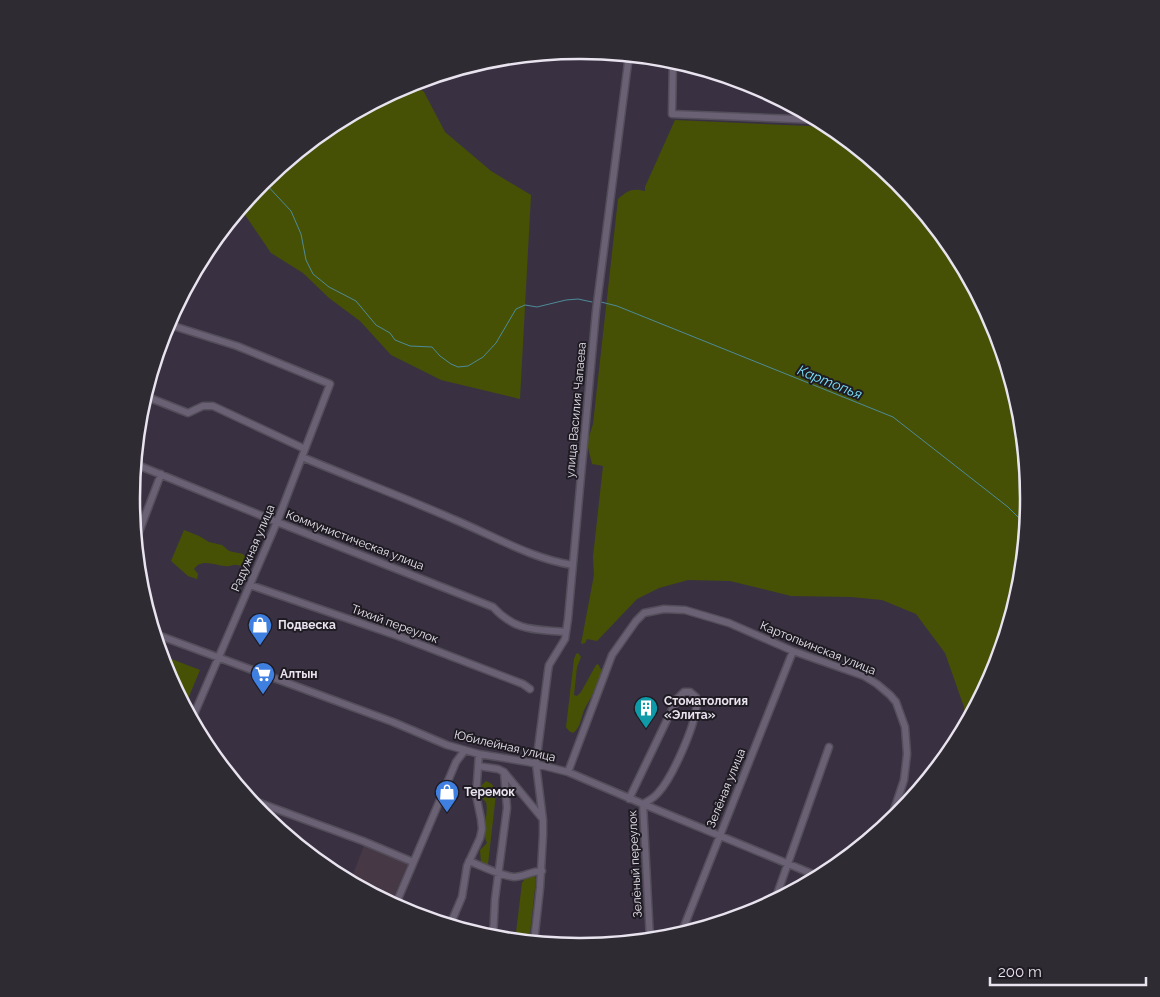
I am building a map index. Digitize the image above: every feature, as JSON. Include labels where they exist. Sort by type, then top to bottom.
[{"type":"street","name":"улица Василия Чапаева","points":[[535,935],[542,871],[543,820],[536,764],[549,665],[565,639],[566,632],[574,565],[596,311],[628,62]]},
{"type":"street","points":[[673,69],[672,114],[802,119]]},
{"type":"street","name":"Радужная улица","points":[[176,327],[237,346],[330,384],[277,522],[195,711]]},
{"type":"street","points":[[152,399],[188,413],[203,406],[213,406],[305,449]]},
{"type":"street","points":[[302,457],[453,518],[528,551],[562,564],[574,565]]},
{"type":"street","name":"Коммунистическая улица","points":[[141,466],[493,607],[511,623],[523,628],[566,632]]},
{"type":"street","points":[[141,527],[161,474]]},
{"type":"street","name":"Тихий переулок","points":[[250,584],[398,636],[523,684],[530,689]]},
{"type":"street","name":"Картопьинская улица","points":[[568,772],[612,655],[644,613],[664,609],[685,610],[729,623],[794,651],[864,676],[877,684],[896,702],[905,727],[907,754],[904,780],[897,803]]},
{"type":"street","name":"Юбилейная улица","points":[[163,637],[394,722],[447,745],[479,754],[568,772],[629,799],[810,873]]},
{"type":"street","name":"Зелёная улица","points":[[684,925],[794,651]]},
{"type":"street","name":"Зелёный переулок","points":[[629,799],[676,699],[684,692],[690,692],[696,697],[697,706],[676,763],[658,793],[642,804],[650,932]]},
{"type":"street","points":[[778,891],[829,746]]},
{"type":"street","points":[[398,899],[456,762],[465,750]]},
{"type":"street","points":[[453,919],[462,897],[469,861],[480,838],[482,829],[476,795],[479,754]]},
{"type":"street","points":[[478,766],[498,769],[504,772],[543,820]]},
{"type":"street","points":[[493,930],[495,899],[507,808],[504,772]]},
{"type":"street","points":[[265,805],[363,841],[413,862]]},
{"type":"street","points":[[469,861],[517,877],[530,872],[542,871]]},
{"type":"shaded area","points":[[364,846],[408,863],[394,897],[353,875]]},
{"type":"green space","points":[[420,89],[424,92],[445,132],[491,171],[531,195],[520,399],[441,380],[391,355],[360,321],[329,298],[303,273],[271,253],[245,214],[249,209],[290,168],[336,133],[386,104]]},
{"type":"green space","points":[[675,120],[813,126],[848,150],[891,188],[911,209],[946,254],[974,304],[996,357],[1011,413],[1019,470],[1019,527],[1016,556],[1005,612],[986,667],[964,712],[945,653],[916,614],[882,600],[851,597],[791,596],[730,581],[688,580],[659,588],[637,599],[597,641],[587,639],[585,643],[581,644],[594,575],[593,557],[603,466],[592,464],[587,443],[593,424],[618,199],[630,190],[645,191],[645,187]]},
{"type":"green space","points":[[184,530],[209,542],[222,545],[229,551],[243,554],[248,560],[249,565],[245,567],[204,563],[194,569],[198,574],[197,579],[188,576],[171,561]]},
{"type":"green space","points":[[578,653],[581,657],[577,667],[574,695],[577,696],[581,692],[596,665],[598,664],[602,671],[579,725],[573,733],[566,727],[574,659]]},
{"type":"green space","points":[[171,659],[200,670],[188,698]]},
{"type":"green space","points":[[486,781],[492,784],[496,794],[488,864],[486,865],[481,862],[480,850],[487,843],[485,833],[487,807],[481,791],[481,786]]},
{"type":"green space","points":[[534,874],[536,879],[530,935],[516,933],[522,883],[526,877]]},
{"type":"waterway","name":"Картопья","points":[[269,188],[291,211],[301,234],[306,260],[313,274],[329,287],[356,301],[376,325],[390,333],[395,340],[410,346],[432,347],[440,356],[458,367],[468,366],[483,357],[496,343],[516,309],[525,305],[537,307],[566,300],[578,299],[592,302]]},
{"type":"waterway","name":"Картопья","points":[[601,302],[617,306],[893,417],[1008,507],[1019,518]]},
{"type":"place","name":"Подвеска","points":[[260,646]]},
{"type":"place","name":"Алтын","points":[[263,695]]},
{"type":"place","name":"Стоматология «Элита»","points":[[646,729]]},
{"type":"place","name":"Теремок","points":[[447,813]]}]
